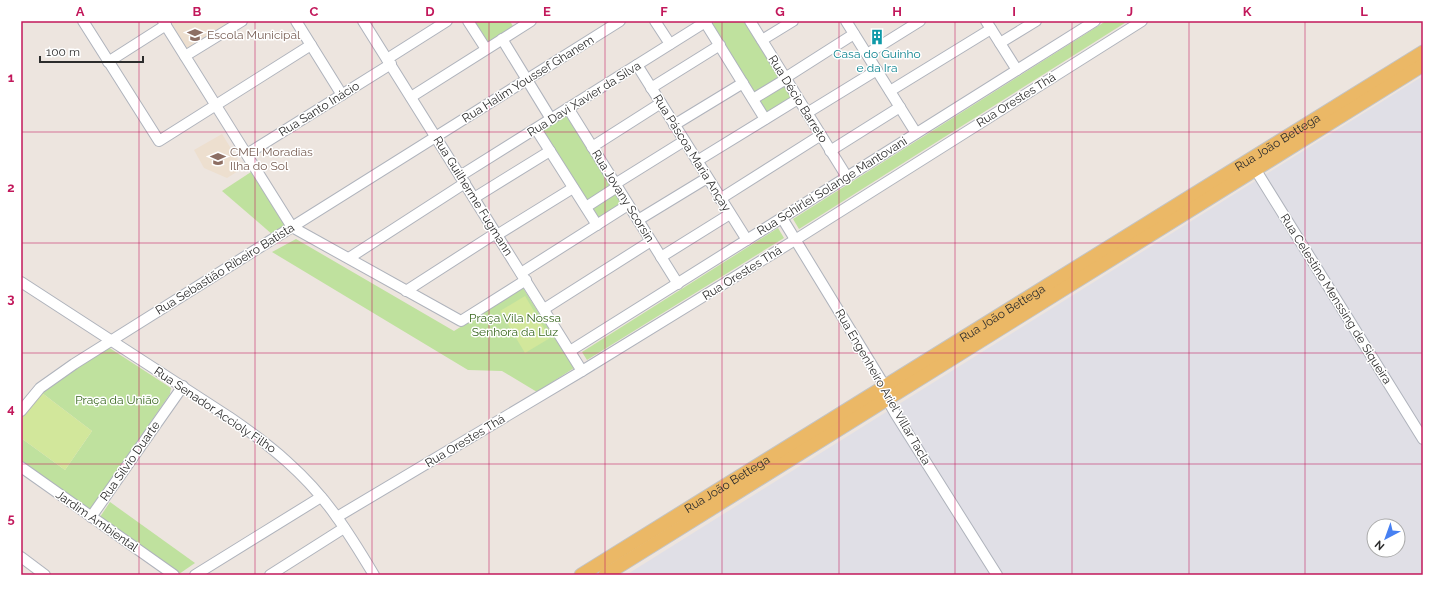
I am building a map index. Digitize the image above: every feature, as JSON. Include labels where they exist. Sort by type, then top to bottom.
[{"type":"main road","name":"Rua João Bettega","points":[[1252,165],[1423,52]]},
{"type":"main road","name":"Rua João Bettega","points":[[581,575],[648,541],[1252,165],[1423,65]]},
{"type":"main road","name":"Rua João Bettega","points":[[605,575],[648,541]]},
{"type":"street","points":[[82,21],[159,141],[311,45]]},
{"type":"street","points":[[186,56],[242,21]]},
{"type":"street","points":[[296,21],[342,95]]},
{"type":"street","name":"Rua Guilherme Fugmann","points":[[364,21],[582,371]]},
{"type":"street","name":"Rua Santo Inácio","points":[[247,154],[342,95],[447,21]]},
{"type":"street","points":[[468,21],[486,49]]},
{"type":"street","points":[[411,97],[502,40],[516,25],[531,21]]},
{"type":"street","name":"Rua Halim Youssef Ghanem","points":[[436,137],[620,21]]},
{"type":"street","points":[[655,21],[670,44]]},
{"type":"street","name":"Rua Décio Barreto","points":[[750,21],[847,177]]},
{"type":"street","points":[[762,40],[793,21]]},
{"type":"street","points":[[846,21],[916,133]]},
{"type":"street","points":[[867,54],[920,21]]},
{"type":"street","points":[[1000,43],[1036,21]]},
{"type":"street","name":"Rua Orestes Thá","points":[[337,517],[582,371],[795,240],[1142,21]]},
{"type":"street","points":[[706,22],[765,119]]},
{"type":"street","name":"Rua Davi Xavier da Silva","points":[[349,258],[551,119],[706,22]]},
{"type":"street","name":"Rua Schirlei Solange Mantovani","points":[[570,352],[1017,70],[1090,22]]},
{"type":"street","points":[[108,62],[165,23],[292,227],[461,321],[523,276],[628,205]]},
{"type":"street","points":[[890,91],[989,25],[1017,70]]},
{"type":"street","points":[[753,99],[854,34]]},
{"type":"street","points":[[502,40],[551,119]]},
{"type":"street","points":[[651,88],[720,45]]},
{"type":"street","name":"Rua Páscoa Maria Ançay","points":[[637,65],[747,240]]},
{"type":"street","points":[[807,113],[877,70]]},
{"type":"street","points":[[674,125],[743,83]]},
{"type":"street","points":[[697,161],[798,99]]},
{"type":"street","points":[[592,147],[661,103]]},
{"type":"street","points":[[830,151],[900,107]]},
{"type":"street","name":"Rua Jovany Scorsin","points":[[568,108],[678,284]]},
{"type":"street","points":[[536,129],[597,225]]},
{"type":"street","points":[[720,199],[821,135]]},
{"type":"street","name":"Rua Sebastião Ribeiro Batista","points":[[21,411],[40,388],[63,370],[436,137]]},
{"type":"street","points":[[586,207],[684,140]]},
{"type":"street","points":[[474,198],[550,151]]},
{"type":"street","name":"Rua Celestino Menssing de Siqueira","points":[[1252,165],[1423,439]]},
{"type":"street","points":[[638,220],[707,178]]},
{"type":"street","points":[[406,291],[574,188]]},
{"type":"street","points":[[661,257],[730,214]]},
{"type":"street","name":"Rua Engenheiro Ariel Villar Tacla","points":[[782,218],[997,575]]},
{"type":"street","points":[[544,310],[651,241]]},
{"type":"street","name":"Rua Senador Accioly Filho","points":[[21,282],[182,386],[266,443],[292,465],[321,497],[337,517],[374,575]]},
{"type":"street","name":"Rua Sílvio Duarte","points":[[91,517],[182,386]]},
{"type":"street","name":"Jardim Ambiental","points":[[21,467],[174,575]]},
{"type":"street","points":[[195,575],[321,497]]},
{"type":"street","points":[[270,575],[344,528]]},
{"type":"street","points":[[21,557],[45,575]]},
{"type":"shaded area","name":"Escola Municipal","points":[[170,21],[234,21],[188,50]]},
{"type":"shaded area","points":[[1423,76],[1423,575],[626,575]]},
{"type":"shaded area","name":"CMEI Moradias Ilha do Sol","points":[[222,134],[243,168],[227,178],[204,168],[194,150]]},
{"type":"green space","points":[[473,21],[510,21],[514,28],[487,44]]},
{"type":"green space","points":[[716,21],[747,21],[794,96],[765,114],[710,25]]},
{"type":"green space","points":[[1106,21],[1128,21],[799,229],[793,219]]},
{"type":"green space","points":[[567,114],[623,203],[598,219],[541,130]]},
{"type":"green space","points":[[251,172],[286,227],[273,235],[222,191]]},
{"type":"green space","points":[[778,228],[784,238],[587,360],[582,352]]},
{"type":"green space","name":"Praça Vila Nossa Senhora da Luz","points":[[296,239],[454,331],[523,288],[574,368],[537,392],[502,371],[468,370],[272,252]]},
{"type":"green space","name":"Praça Vila Nossa Senhora da Luz","points":[[525,296],[550,338],[525,353],[500,311]]},
{"type":"green space","name":"Praça da União","points":[[108,347],[171,388],[170,394],[90,510],[21,462],[21,438],[65,470],[92,431],[42,393]]},
{"type":"green space","points":[[42,393],[92,431],[65,470],[21,438],[21,417]]},
{"type":"green space","points":[[110,502],[195,563],[179,574],[100,517]]},
{"type":"place","name":"Escola Municipal","points":[[195,35]]},
{"type":"place","name":"Casa do Guinho e da Ira","points":[[877,37]]},
{"type":"place","name":"CMEI Moradias Ilha do Sol","points":[[218,159]]}]
